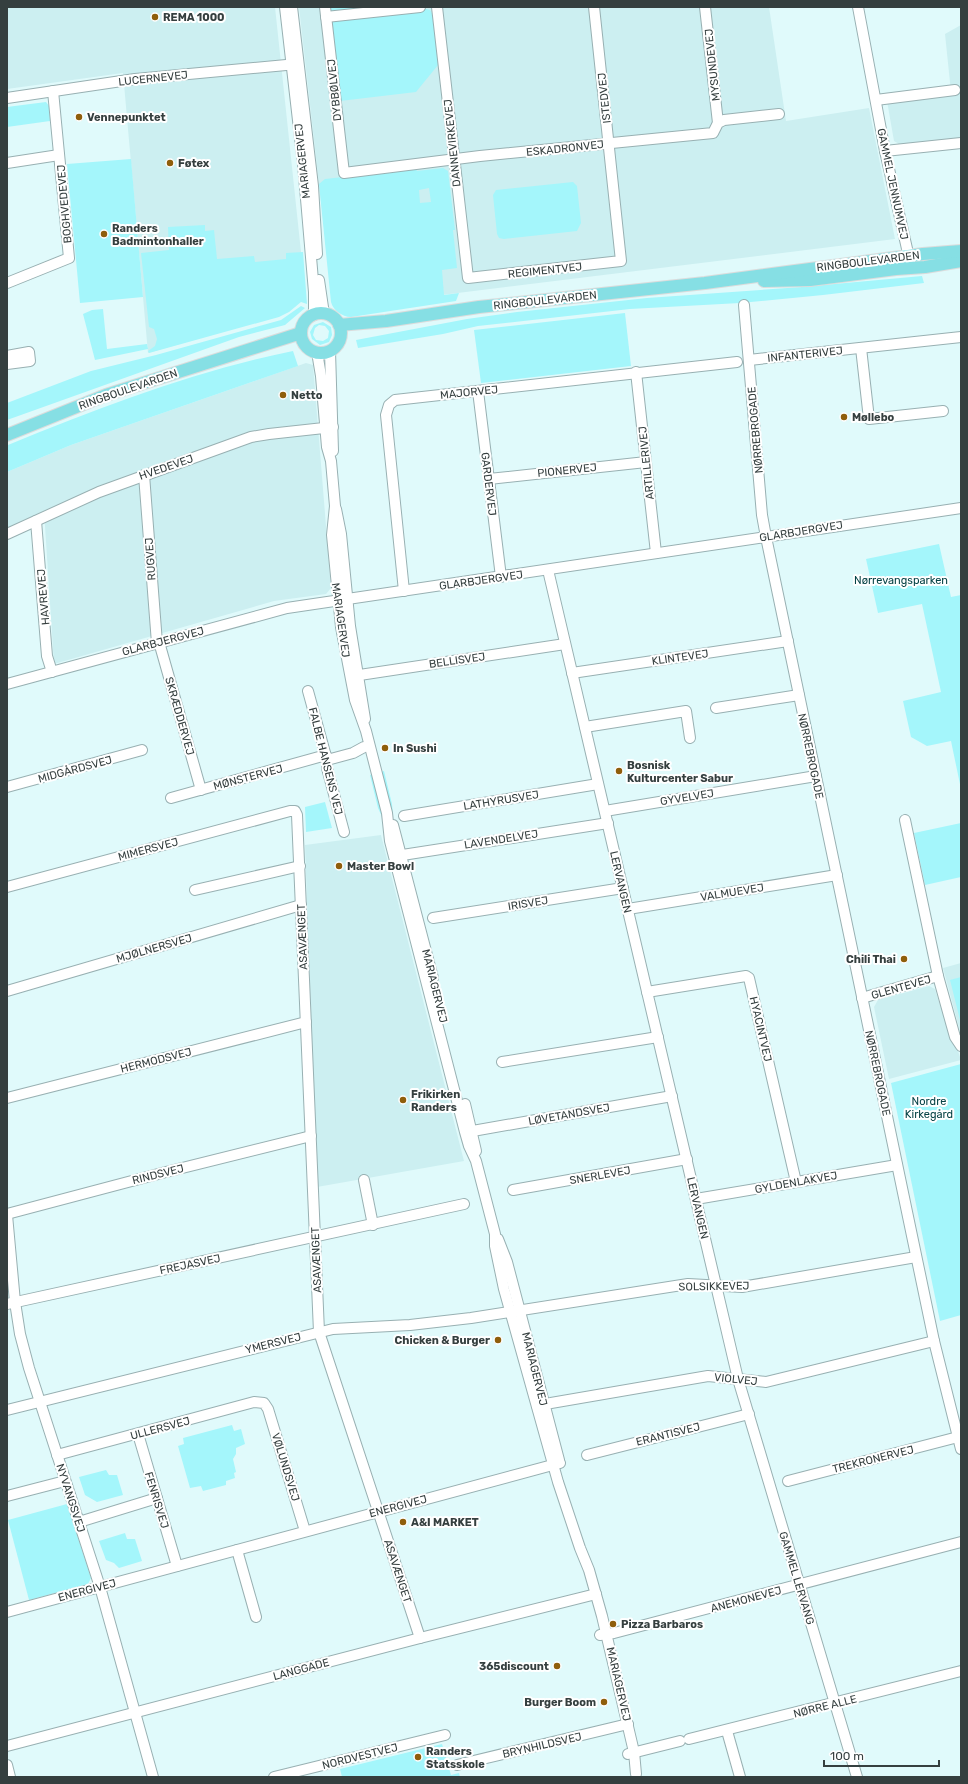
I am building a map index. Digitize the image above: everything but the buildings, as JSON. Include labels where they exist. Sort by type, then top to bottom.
[{"type":"main road","name":"RINGBOULEVARDEN","points":[[340,330],[386,321],[479,307],[705,283],[810,280],[961,251]]},
{"type":"main road","name":"RINGBOULEVARDEN","points":[[910,262],[925,267],[961,261]]},
{"type":"main road","points":[[319,314],[335,319],[340,330],[339,342],[330,351],[317,352],[311,350],[303,338],[304,323],[319,314]]},
{"type":"main road","name":"RINGBOULEVARDEN","points":[[7,435],[106,395],[170,374],[252,350],[303,338]]},
{"type":"street","name":"MARIAGERVEJ","points":[[285,7],[296,64]]},
{"type":"street","name":"MARIAGERVEJ","points":[[292,7],[311,252],[319,314]]},
{"type":"street","points":[[326,12],[420,7]]},
{"type":"street","name":"DANNEVIRKEVEJ","points":[[437,7],[468,278]]},
{"type":"street","name":"ISTEDVEJ","points":[[594,7],[622,262]]},
{"type":"street","name":"MYSUNDEVEJ","points":[[705,7],[718,122]]},
{"type":"street","name":"GAMMEL JENNUMVEJ","points":[[858,7],[885,151],[910,262]]},
{"type":"street","name":"DYBBØLVEJ","points":[[326,12],[344,173]]},
{"type":"street","name":"LUCERNEVEJ","points":[[7,98],[135,79],[296,64]]},
{"type":"street","points":[[876,100],[955,90]]},
{"type":"street","name":"BOGHVEDEVEJ","points":[[7,283],[69,258],[53,91]]},
{"type":"street","points":[[718,122],[779,114]]},
{"type":"street","name":"ESKADRONVEJ","points":[[344,173],[713,132],[718,122]]},
{"type":"street","points":[[885,151],[961,143]]},
{"type":"street","name":"BOGHVEDEVEJ","points":[[7,163],[60,155]]},
{"type":"street","name":"REGIMENTVEJ","points":[[468,278],[622,262]]},
{"type":"street","name":"NØRREBROGADE","points":[[744,305],[762,514],[766,537],[916,1257],[934,1341],[958,1421],[958,1437],[961,1449]]},
{"type":"street","name":"INFANTERIVEJ","points":[[749,360],[961,337]]},
{"type":"street","points":[[861,348],[869,419],[943,411]]},
{"type":"street","name":"MARIAGERVEJ","points":[[330,351],[329,427],[327,447],[331,461],[334,506],[332,535],[354,676],[355,700],[366,731],[387,813],[392,823],[398,856],[469,1132],[469,1146],[476,1161],[495,1234],[498,1264],[515,1312],[556,1464],[564,1480],[566,1506],[589,1570],[593,1595],[604,1635],[636,1775]]},
{"type":"street","points":[[7,356],[29,352],[30,361],[7,364]]},
{"type":"street","name":"MARIAGERVEJ","points":[[317,352],[329,427]]},
{"type":"street","name":"MAJORVEJ","points":[[404,591],[386,410],[395,400],[636,372],[737,362]]},
{"type":"street","name":"ARTILLERIVEJ","points":[[636,372],[656,553]]},
{"type":"street","name":"GARDERVEJ","points":[[478,391],[501,577]]},
{"type":"street","name":"HVEDEVEJ","points":[[7,534],[99,492],[251,437],[329,427]]},
{"type":"street","name":"PIONERVEJ","points":[[488,479],[646,462]]},
{"type":"street","name":"RUGVEJ","points":[[144,475],[158,642]]},
{"type":"street","name":"GLARBJERGVEJ","points":[[7,684],[287,608],[961,508]]},
{"type":"street","name":"HAVREVEJ","points":[[36,521],[47,656],[52,672]]},
{"type":"street","name":"LERVANGEN","points":[[548,570],[738,1379]]},
{"type":"street","name":"KLINTEVEJ","points":[[572,673],[788,641]]},
{"type":"street","name":"SKRÆDDERVEJ","points":[[158,642],[201,790]]},
{"type":"street","name":"BELLISVEJ","points":[[354,676],[565,644]]},
{"type":"street","name":"FALBE HANSENS VEJ","points":[[308,691],[327,758],[327,768],[344,832]]},
{"type":"street","points":[[716,708],[799,696]]},
{"type":"street","points":[[585,727],[686,711],[690,738]]},
{"type":"street","name":"MØNSTERVEJ","points":[[171,798],[327,758],[354,753],[364,747]]},
{"type":"street","name":"MIDGÅRDSVEJ","points":[[7,787],[142,750]]},
{"type":"street","name":"GYVELVEJ","points":[[605,811],[816,776]]},
{"type":"street","name":"LATHYRUSVEJ","points":[[404,816],[598,784]]},
{"type":"street","name":"ASAVÆNGET","points":[[290,811],[295,811],[297,815],[300,866],[319,1332],[420,1638]]},
{"type":"street","name":"MIMERSVEJ","points":[[7,887],[290,811]]},
{"type":"street","points":[[905,820],[938,976]]},
{"type":"street","name":"LAVENDELVEJ","points":[[398,856],[608,823]]},
{"type":"street","points":[[195,890],[300,866]]},
{"type":"street","name":"VALMUEVEJ","points":[[628,909],[837,875]]},
{"type":"street","name":"IRISVEJ","points":[[433,918],[623,888]]},
{"type":"street","name":"MJØLNERSVEJ","points":[[7,991],[301,905]]},
{"type":"street","name":"HYACINTVEJ","points":[[647,992],[746,976],[749,978],[796,1182]]},
{"type":"street","name":"GLENTEVEJ","points":[[862,998],[938,976],[955,1037],[961,1046]]},
{"type":"street","name":"HERMODSVEJ","points":[[7,1098],[306,1022]]},
{"type":"street","points":[[502,1062],[658,1037]]},
{"type":"street","name":"LØVETANDSVEJ","points":[[469,1132],[672,1096]]},
{"type":"street","name":"RINDSVEJ","points":[[7,1214],[162,1172],[311,1136]]},
{"type":"street","name":"SNERLEVEJ","points":[[513,1190],[687,1159]]},
{"type":"street","name":"GYLDENLAKVEJ","points":[[696,1199],[897,1165]]},
{"type":"street","points":[[364,1180],[373,1225]]},
{"type":"street","name":"FREJASVEJ","points":[[11,1303],[464,1204]]},
{"type":"street","name":"NYVANGSVEJ","points":[[7,1214],[11,1303],[40,1402],[100,1587],[153,1777]]},
{"type":"street","name":"SOLSIKKEVEJ","points":[[515,1312],[688,1284],[742,1287],[916,1257]]},
{"type":"street","name":"YMERSVEJ","points":[[7,1410],[333,1329],[410,1325],[515,1312]]},
{"type":"street","name":"VIOLVEJ","points":[[540,1405],[708,1376],[766,1382],[934,1341]]},
{"type":"street","name":"GAMMEL LERVANG","points":[[738,1379],[857,1777]]},
{"type":"street","name":"ULLERSVEJ","points":[[57,1456],[254,1402],[264,1404]]},
{"type":"street","name":"VØLUNDSVEJ","points":[[264,1404],[268,1409],[305,1531]]},
{"type":"street","name":"ERANTISVEJ","points":[[588,1455],[748,1414]]},
{"type":"street","name":"FENRISVEJ","points":[[138,1434],[177,1566]]},
{"type":"street","name":"TREKRONERVEJ","points":[[788,1481],[958,1437]]},
{"type":"street","name":"ENERGIVEJ","points":[[7,1612],[556,1464]]},
{"type":"street","points":[[7,1496],[66,1481]]},
{"type":"street","points":[[79,1522],[157,1498]]},
{"type":"street","name":"ANEMONEVEJ","points":[[604,1635],[961,1542]]},
{"type":"street","points":[[237,1550],[256,1617]]},
{"type":"street","name":"LANGGADE","points":[[7,1746],[420,1638],[593,1595]]},
{"type":"street","name":"NØRRE ALLE","points":[[631,1753],[727,1731],[961,1671]]},
{"type":"street","name":"BRYNHILDSVEJ","points":[[457,1765],[625,1725]]},
{"type":"street","points":[[727,1731],[740,1777]]},
{"type":"street","name":"NORDVESTVEJ","points":[[274,1777],[445,1734]]},
{"type":"street","points":[[7,1765],[10,1777]]},
{"type":"shaded area","points":[[7,7],[275,7],[306,299],[300,300],[277,316],[148,353],[123,73],[7,89]]},
{"type":"shaded area","points":[[299,7],[769,7],[786,121],[869,108],[895,239],[385,302],[327,255]]},
{"type":"shaded area","points":[[961,25],[961,138],[899,144],[894,141],[887,101],[951,92],[945,34]]},
{"type":"shaded area","points":[[306,363],[313,365],[331,588],[326,594],[274,601],[54,664],[44,511],[7,528],[7,472],[71,445]]},
{"type":"shaded area","points":[[381,835],[464,1161],[317,1187],[305,845]]},
{"type":"shaded area","points":[[961,963],[961,1035],[943,968]]},
{"type":"shaded area","points":[[929,986],[935,989],[940,1005],[942,1004],[961,1060],[889,1079],[874,1007],[878,1000]]},
{"type":"green space","points":[[328,7],[383,7],[332,12]]},
{"type":"green space","points":[[426,9],[430,10],[433,15],[438,65],[416,92],[340,101],[331,23],[337,19]]},
{"type":"green space","points":[[46,102],[49,106],[50,121],[7,127],[7,107]]},
{"type":"green space","points":[[131,159],[143,297],[80,303],[67,164]]},
{"type":"green space","points":[[443,168],[448,171],[455,230],[453,230],[457,268],[442,270],[444,295],[459,293],[456,301],[351,317],[341,314],[334,308],[331,302],[319,184],[325,179],[416,169],[417,171]],"holes":[[[429,188],[431,202],[420,203],[419,190]]]},
{"type":"green space","points":[[573,182],[577,186],[581,223],[577,231],[504,239],[499,238],[497,234],[493,195],[496,190]]},
{"type":"green space","points":[[205,225],[205,231],[214,230],[217,259],[254,256],[255,262],[286,259],[286,253],[303,252],[307,304],[301,302],[289,312],[279,317],[149,353],[148,351],[155,346],[157,339],[154,329],[149,327],[141,253],[169,250],[168,227]]},
{"type":"green space","points":[[922,276],[924,283],[740,303],[630,309],[478,326],[443,334],[358,348],[356,340],[467,319],[517,312],[647,298],[802,287]]},
{"type":"green space","points":[[301,306],[305,308],[285,325],[239,337],[7,420],[7,403],[91,371],[156,355],[281,320]]},
{"type":"green space","points":[[103,309],[107,349],[147,344],[148,349],[95,360],[83,314],[92,310]]},
{"type":"green space","points":[[625,313],[631,366],[481,383],[474,330]]},
{"type":"green space","points":[[323,322],[331,327],[332,335],[329,342],[320,345],[312,339],[310,332],[314,325]],"holes":[[[319,325],[325,326],[329,331],[328,338],[323,341],[316,340],[313,335],[315,328]]]},
{"type":"green space","points":[[293,351],[298,366],[71,445],[7,472],[8,445],[149,391],[256,359]]},
{"type":"green space","name":"Nørrevangsparken","points":[[939,544],[951,597],[961,595],[961,789],[951,741],[927,746],[911,737],[903,701],[941,692],[922,604],[878,613],[866,559]]},
{"type":"green space","points":[[384,771],[392,804],[393,816],[381,772]]},
{"type":"green space","points":[[373,774],[383,812],[383,819],[378,808],[370,775]]},
{"type":"green space","points":[[325,802],[332,828],[306,832],[305,807]]},
{"type":"green space","points":[[961,823],[961,877],[925,885],[914,833]]},
{"type":"green space","points":[[961,977],[961,1024],[950,980]]},
{"type":"green space","name":"Nordre Kirkegård","points":[[961,1064],[961,1315],[940,1321],[891,1083]]},
{"type":"green space","points":[[232,1425],[234,1431],[241,1429],[245,1444],[236,1448],[236,1454],[233,1459],[236,1472],[234,1473],[235,1478],[226,1481],[226,1485],[203,1491],[201,1486],[190,1488],[178,1446],[184,1444],[183,1438]]},
{"type":"green space","points":[[106,1470],[109,1475],[117,1475],[123,1495],[97,1502],[85,1495],[79,1477]]},
{"type":"green space","points":[[67,1504],[91,1578],[88,1584],[29,1600],[8,1520]]},
{"type":"green space","points":[[125,1533],[127,1539],[135,1539],[142,1561],[119,1568],[114,1563],[106,1560],[99,1541]]},
{"type":"green space","name":"Randers Statsskole","points":[[442,1744],[451,1775],[459,1773],[460,1777],[342,1777],[340,1769]]},
{"type":"place","name":"REMA 1000","points":[[155,17]]},
{"type":"place","name":"Vennepunktet","points":[[79,117]]},
{"type":"place","name":"Føtex","points":[[170,163]]},
{"type":"place","name":"Randers Badmintonhaller","points":[[104,234]]},
{"type":"place","name":"Netto","points":[[283,395]]},
{"type":"place","name":"Møllebo","points":[[844,417]]},
{"type":"place","name":"In Sushi","points":[[385,748]]},
{"type":"place","name":"Bosnisk Kulturcenter Sabur","points":[[619,771]]},
{"type":"place","name":"Master Bowl","points":[[339,866]]},
{"type":"place","name":"Chili Thai","points":[[904,959]]},
{"type":"place","name":"Frikirken Randers","points":[[403,1100]]},
{"type":"place","name":"Chicken & Burger","points":[[498,1340]]},
{"type":"place","name":"A&I MARKET","points":[[403,1522]]},
{"type":"place","name":"Pizza Barbaros","points":[[613,1624]]},
{"type":"place","name":"365discount","points":[[557,1666]]},
{"type":"place","name":"Burger Boom","points":[[604,1702]]},
{"type":"place","name":"Randers Statsskole","points":[[418,1757]]}]
